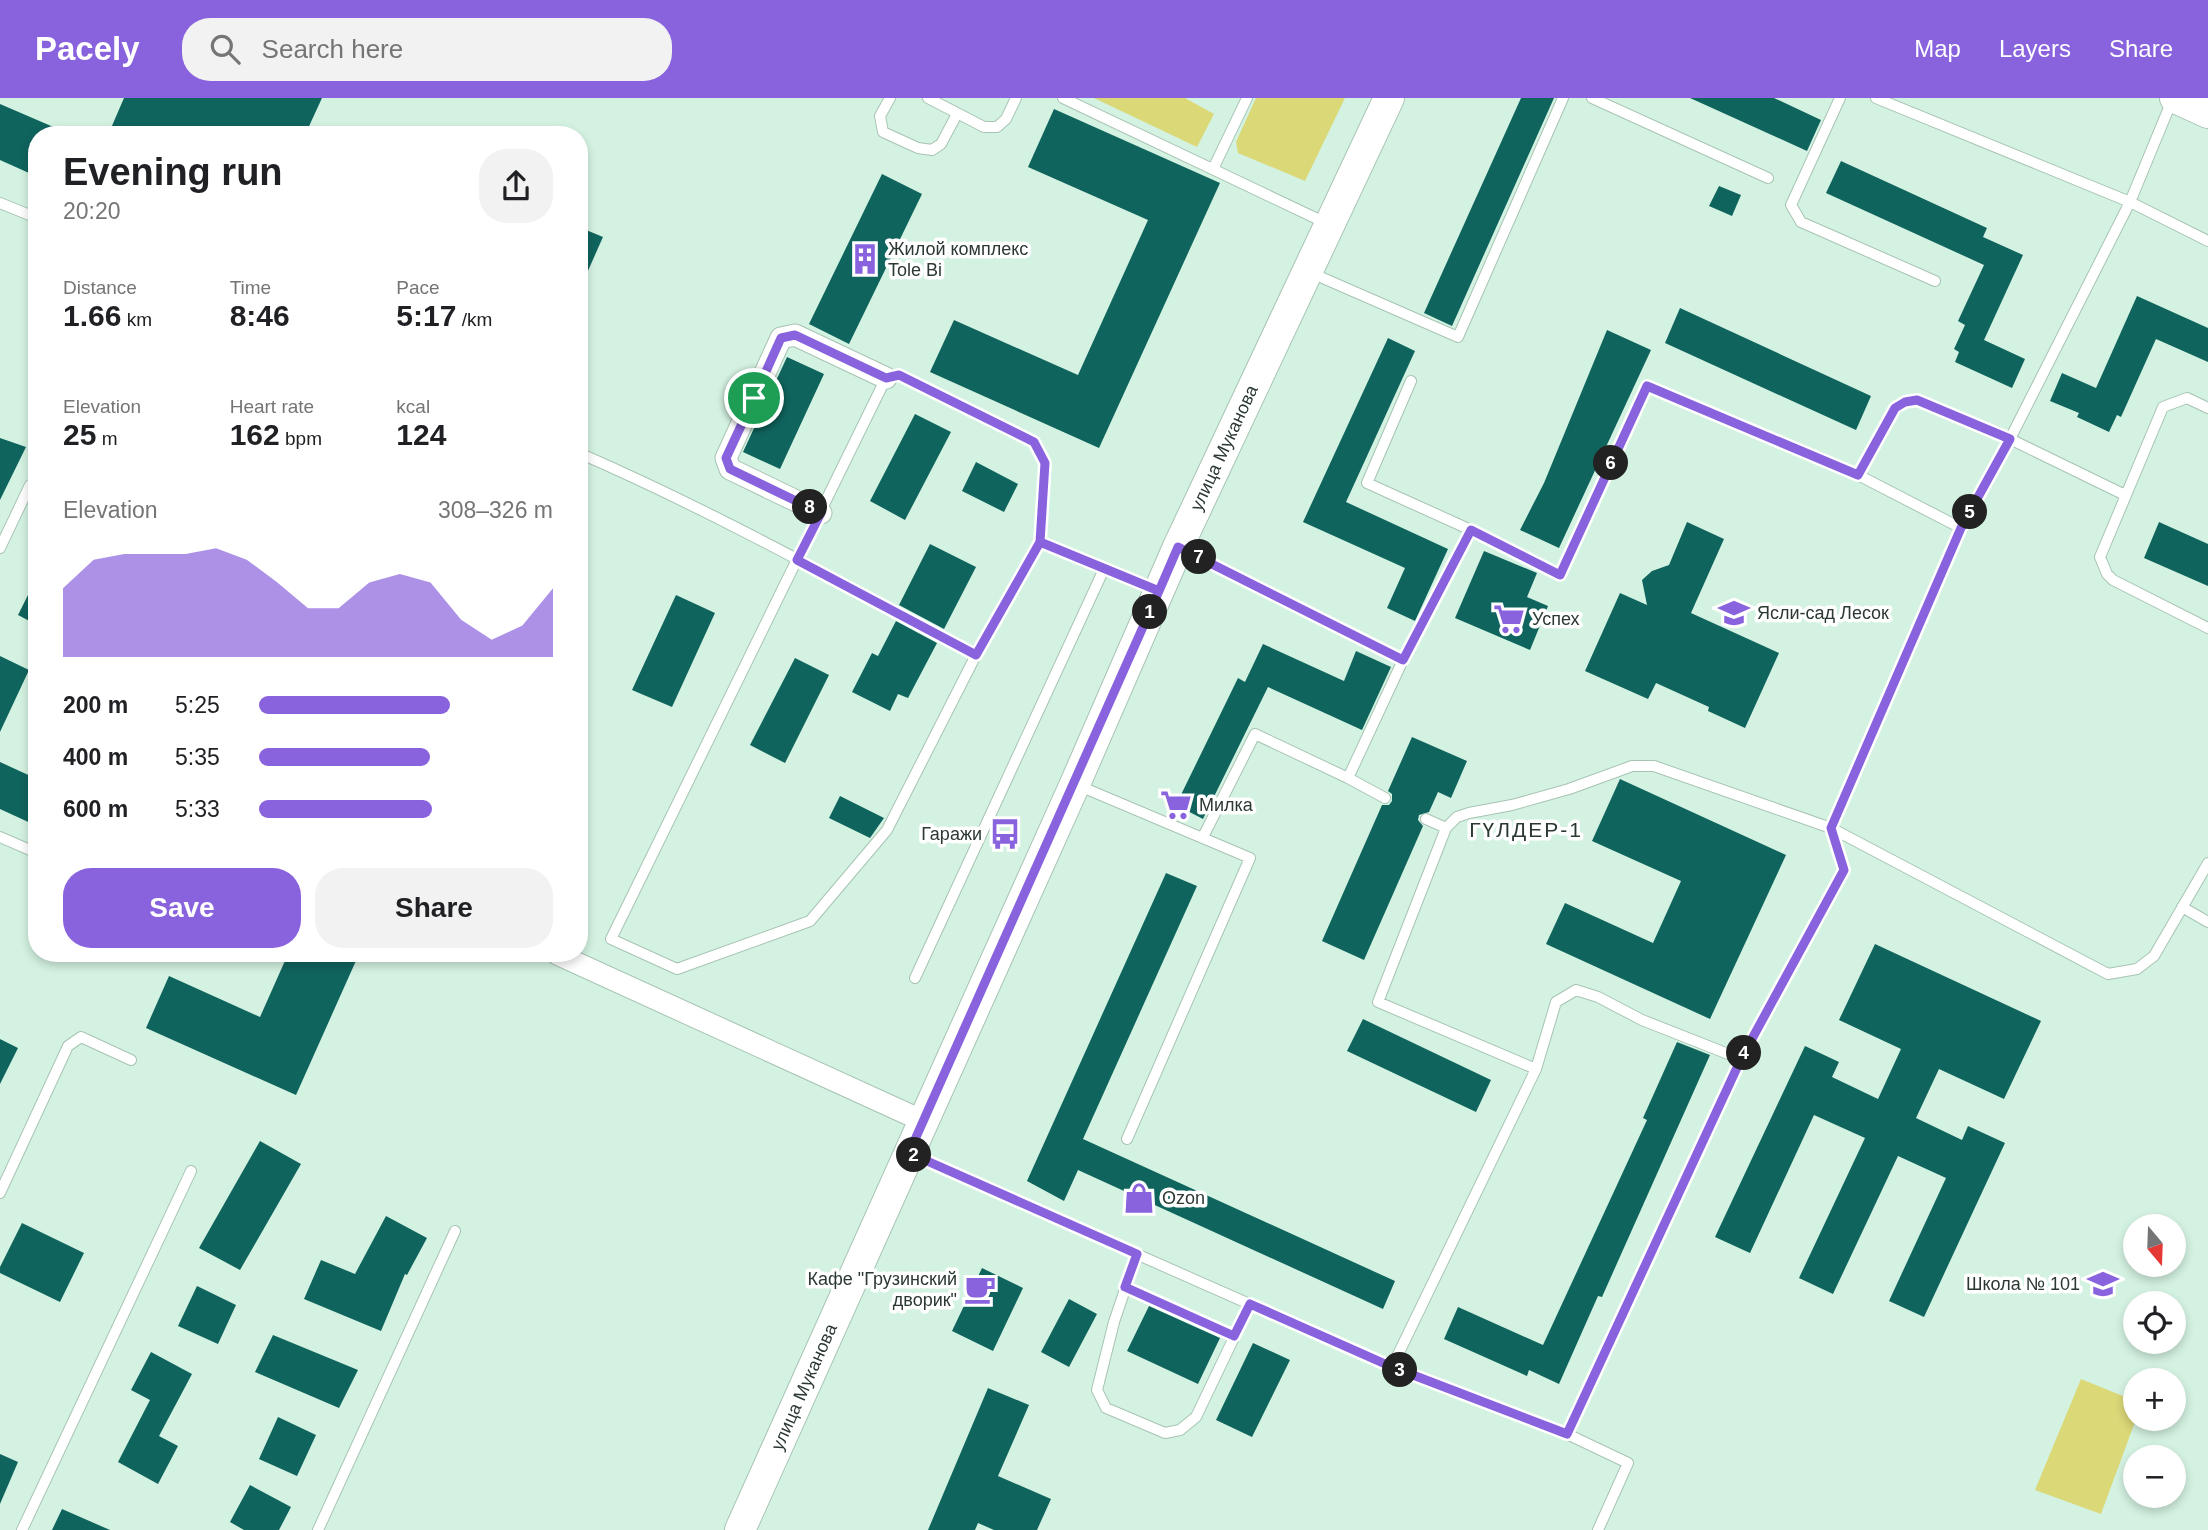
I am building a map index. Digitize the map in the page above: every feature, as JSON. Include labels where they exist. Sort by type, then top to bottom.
[{"type":"main road","name":"улица Муканова","points":[[740,1530],[1075,784],[1178,547],[1389,98]]},
{"type":"main road","points":[[2174,98],[2208,113]]},
{"type":"street","points":[[821,513],[730,469],[726,458],[781,338],[795,335],[886,378]]},
{"type":"street","points":[[575,962],[923,1121]]},
{"type":"lane","points":[[890,98],[880,116],[883,132],[918,148],[932,150],[940,144],[957,114]]},
{"type":"lane","points":[[928,98],[984,127],[997,127],[1006,118],[1016,98]]},
{"type":"lane","points":[[1063,98],[1330,225]]},
{"type":"lane","points":[[1213,169],[1247,98]]},
{"type":"lane","points":[[1307,271],[1458,337],[1563,98]]},
{"type":"lane","points":[[1592,98],[1768,178]]},
{"type":"lane","points":[[1840,98],[1791,205],[1801,222],[1934,281]]},
{"type":"lane","points":[[1876,98],[2130,202],[2208,241]]},
{"type":"lane","points":[[1567,1434],[1741,1059],[1844,870],[1831,828],[1961,528],[2010,439],[2130,202],[2174,98]]},
{"type":"lane","points":[[0,202],[28,214]]},
{"type":"lane","points":[[899,375],[1034,442],[1045,463],[1040,542],[976,655],[887,830],[810,921],[677,969],[611,939],[821,513],[886,378],[899,375]]},
{"type":"lane","points":[[1410,381],[1367,483],[1471,530],[1560,575],[1647,386],[1858,475],[1961,528]]},
{"type":"lane","points":[[2208,408],[2187,398],[2163,407],[2099,556],[2107,574],[2126,587],[2208,628]]},
{"type":"lane","points":[[1858,475],[1895,408],[1905,402],[1917,400],[2010,439],[2125,495]]},
{"type":"lane","points":[[588,457],[630,475],[797,560],[976,655]]},
{"type":"lane","points":[[0,548],[28,489]]},
{"type":"lane","points":[[1348,778],[1403,660],[1471,530]]},
{"type":"lane","points":[[1040,542],[1159,591]]},
{"type":"lane","points":[[1178,547],[1403,660]]},
{"type":"lane","points":[[915,978],[1104,569]]},
{"type":"lane","points":[[1203,836],[1255,734],[1385,798]]},
{"type":"lane","points":[[1536,1069],[1378,1002],[1446,828],[1457,817],[1469,813],[1512,805],[1569,789],[1632,766],[1654,766],[1831,828],[2108,974],[2137,969],[2154,956],[2208,863]]},
{"type":"lane","points":[[1075,784],[1250,858],[1127,1139]]},
{"type":"lane","points":[[1426,819],[1446,828]]},
{"type":"lane","points":[[0,837],[28,849]]},
{"type":"lane","points":[[2182,907],[2208,922]]},
{"type":"lane","points":[[1392,1367],[1536,1069],[1556,1002],[1576,990],[1598,997],[1642,1020],[1741,1059]]},
{"type":"lane","points":[[0,1193],[68,1046],[81,1037],[131,1060]]},
{"type":"lane","points":[[909,1153],[1392,1367],[1567,1434],[1628,1463],[1598,1530]]},
{"type":"lane","points":[[22,1530],[191,1171]]},
{"type":"lane","points":[[318,1530],[455,1231]]},
{"type":"lane","points":[[1137,1254],[1125,1287],[1097,1390],[1106,1408],[1165,1433],[1180,1430],[1196,1417],[1250,1304]]},
{"type":"lane","points":[[1125,1287],[1234,1336]]},
{"type":"shaded area","points":[[1094,98],[1185,98],[1214,114],[1197,147]]},
{"type":"shaded area","points":[[1256,98],[1345,98],[1305,181],[1238,153],[1236,142]]},
{"type":"shaded area","points":[[2081,1379],[2123,1396],[2123,1431],[2132,1431],[2126,1445],[2123,1445],[2123,1454],[2101,1514],[2035,1490]]},
{"type":"building","points":[[124,98],[322,98],[309,126],[112,126]]},
{"type":"building","points":[[1521,98],[1554,98],[1452,326],[1424,313]]},
{"type":"building","points":[[1690,98],[1774,98],[1821,120],[1807,151]]},
{"type":"building","points":[[0,104],[51,126],[28,126],[28,173],[0,160]]},
{"type":"building","points":[[1054,109],[1220,183],[1099,448],[930,372],[954,320],[1078,375],[1148,220],[1028,167]]},
{"type":"building","points":[[1841,161],[1987,228],[1983,237],[2023,255],[1984,340],[2025,359],[2012,388],[1955,362],[1959,352],[1954,349],[1965,325],[1958,321],[1984,265],[1826,193]]},
{"type":"building","name":"Жилой комплекс Tole Bi","points":[[882,174],[922,194],[849,344],[809,324]]},
{"type":"building","points":[[1719,186],[1741,195],[1732,216],[1709,206]]},
{"type":"building","points":[[588,231],[603,237],[588,271]]},
{"type":"building","points":[[2137,296],[2208,328],[2208,362],[2156,339],[2121,417],[2117,415],[2109,432],[2077,417],[2079,413],[2050,401],[2062,373],[2096,388]]},
{"type":"building","points":[[1680,308],[1871,396],[1856,430],[1665,343]]},
{"type":"building","points":[[1607,330],[1651,350],[1559,548],[1520,530],[1544,483]]},
{"type":"building","points":[[1388,338],[1415,351],[1346,502],[1448,549],[1415,621],[1387,608],[1405,568],[1303,522]]},
{"type":"building","points":[[787,357],[824,374],[780,469],[743,452]]},
{"type":"building","points":[[915,414],[951,432],[905,520],[870,501]]},
{"type":"building","points":[[0,438],[26,447],[0,500]]},
{"type":"building","points":[[976,462],[1018,484],[1004,512],[962,491]]},
{"type":"building","points":[[1687,522],[1724,539],[1691,613],[1779,653],[1745,728],[1708,711],[1709,707],[1656,683],[1648,699],[1585,671],[1620,593],[1647,605],[1642,580],[1652,571],[1669,565]]},
{"type":"building","points":[[2159,522],[2208,544],[2208,586],[2144,558]]},
{"type":"building","points":[[930,544],[976,567],[944,629],[899,605]]},
{"type":"building","points":[[1484,551],[1537,573],[1527,597],[1548,606],[1530,650],[1455,618]]},
{"type":"building","points":[[28,595],[28,620],[18,615]]},
{"type":"building","points":[[676,595],[715,613],[672,707],[632,690]]},
{"type":"building","points":[[896,621],[937,643],[908,698],[898,694],[890,711],[852,692],[872,653],[878,656]]},
{"type":"building","points":[[1263,644],[1344,681],[1356,651],[1391,667],[1362,730],[1268,687],[1203,819],[1176,805],[1238,678],[1245,682]]},
{"type":"building","points":[[0,656],[28,670],[28,672],[0,732]]},
{"type":"building","points":[[795,658],[829,675],[785,763],[750,745]]},
{"type":"building","points":[[1412,737],[1467,761],[1451,798],[1438,792],[1429,812],[1419,815],[1418,820],[1423,826],[1364,960],[1322,941],[1382,805],[1389,805],[1392,801],[1392,794],[1388,791]]},
{"type":"building","points":[[0,762],[28,775],[28,822],[0,809]]},
{"type":"building","points":[[1620,779],[1786,855],[1710,1019],[1546,944],[1565,903],[1653,943],[1681,881],[1592,841]]},
{"type":"building","points":[[840,796],[884,818],[870,838],[829,818]]},
{"type":"building","points":[[1166,873],[1197,886],[1083,1139],[1395,1281],[1383,1309],[1078,1170],[1064,1201],[1027,1181]]},
{"type":"building","points":[[1875,944],[2041,1021],[2004,1099],[1939,1069],[1916,1118],[1962,1140],[1968,1126],[2005,1143],[1924,1317],[1889,1301],[1946,1178],[1898,1156],[1833,1294],[1799,1278],[1865,1138],[1814,1115],[1750,1253],[1715,1237],[1805,1046],[1839,1062],[1832,1077],[1878,1099],[1901,1049],[1839,1020]]},
{"type":"building","points":[[284,962],[355,962],[296,1095],[146,1028],[169,976],[260,1017]]},
{"type":"building","points":[[1363,1019],[1491,1080],[1476,1112],[1347,1051]]},
{"type":"building","points":[[0,1039],[18,1048],[0,1084]]},
{"type":"building","points":[[1677,1042],[1710,1055],[1602,1297],[1598,1296],[1559,1384],[1529,1370],[1527,1376],[1444,1339],[1458,1307],[1543,1345],[1647,1120],[1643,1118]]},
{"type":"building","points":[[260,1141],[301,1164],[240,1270],[199,1248]]},
{"type":"building","points":[[386,1216],[427,1238],[407,1275],[405,1274],[381,1331],[304,1299],[321,1260],[355,1274]]},
{"type":"building","points":[[22,1223],[84,1253],[60,1302],[0,1273],[0,1267]]},
{"type":"building","points":[[982,1268],[1023,1288],[993,1351],[952,1331]]},
{"type":"building","points":[[197,1286],[236,1305],[218,1344],[178,1326]]},
{"type":"building","points":[[1069,1299],[1097,1314],[1069,1367],[1041,1352]]},
{"type":"building","points":[[1149,1306],[1220,1338],[1198,1384],[1127,1351]]},
{"type":"building","points":[[273,1335],[358,1370],[339,1408],[255,1372]]},
{"type":"building","points":[[1253,1343],[1290,1360],[1252,1437],[1216,1420]]},
{"type":"building","points":[[151,1352],[192,1374],[159,1436],[178,1446],[158,1484],[118,1462],[150,1400],[131,1390]]},
{"type":"building","points":[[988,1388],[1029,1405],[998,1476],[1051,1499],[1037,1530],[994,1530],[978,1523],[975,1530],[928,1530]]},
{"type":"building","points":[[278,1417],[316,1435],[297,1476],[259,1459]]},
{"type":"building","points":[[0,1454],[18,1462],[0,1504]]},
{"type":"building","points":[[250,1485],[291,1507],[279,1530],[244,1530],[230,1522]]},
{"type":"building","points":[[62,1509],[110,1530],[52,1530]]},
{"type":"place","name":"Жилой комплекс Tole Bi","points":[[865,259]]},
{"type":"place","name":"Ясли-сад Лесок","points":[[1734,613]]},
{"type":"place","name":"Успех","points":[[1509,619]]},
{"type":"place","name":"Милка","points":[[1176,805]]},
{"type":"place","name":"Гаражи","points":[[1005,834]]},
{"type":"place","name":"Ozon","points":[[1139,1198]]},
{"type":"place","name":"Школа № 101","points":[[2103,1284]]},
{"type":"place","name":"Кафе \"Грузинский дворик\"","points":[[980,1289]]},
{"type":"district","name":"ГҮЛДЕР-1","points":[[1526,830]]},
{"type":"route","points":[[754,398],[726,458],[730,469],[821,513],[797,560],[976,655],[1040,542],[1104,569],[1159,591],[1178,547],[1403,660],[1471,530],[1560,575],[1647,386],[1858,475],[1895,408],[1905,402],[1917,400],[2010,439],[1961,528],[1831,828],[1844,870],[1741,1059],[1567,1434],[1392,1367],[1250,1304],[1234,1336],[1125,1287],[1137,1254],[909,1153],[1159,591],[1040,542],[1045,463],[1034,442],[899,375],[886,378],[795,335],[781,338],[754,398]]}]
